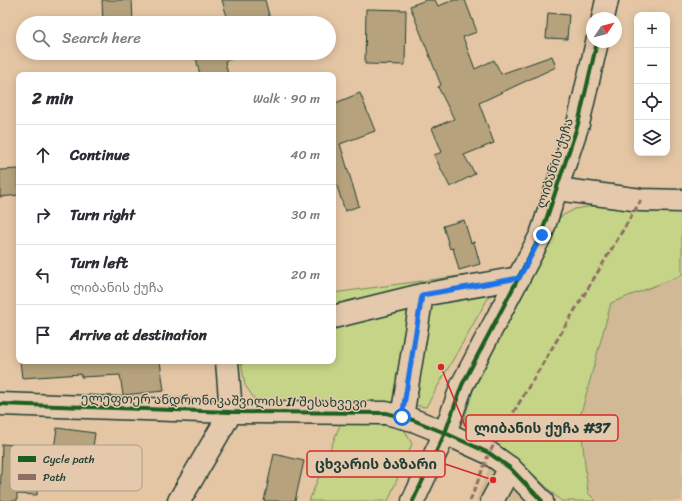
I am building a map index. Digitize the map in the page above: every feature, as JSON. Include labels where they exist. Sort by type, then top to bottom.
[{"type":"street","points":[[604,12],[607,0]]},
{"type":"street","name":"ლიბანის ქუჩა","points":[[413,501],[445,433],[462,385],[542,235],[578,124],[596,48]]},
{"type":"street","points":[[557,189],[641,200],[682,200]]},
{"type":"street","points":[[336,316],[422,295],[519,278]]},
{"type":"street","points":[[402,417],[422,295]]},
{"type":"street","name":"ელეფთერ ანდრონიკაშვილის II შესახვევი","points":[[179,501],[231,412],[227,364]]},
{"type":"street","name":"ელეფთერ ანდრონიკაშვილის II შესახვევი","points":[[0,404],[231,412],[386,413],[411,419],[489,453],[510,468],[542,501]]},
{"type":"street","points":[[492,501],[510,468]]},
{"type":"shaded area","points":[[682,275],[682,501],[596,501],[588,493],[580,417],[611,303]]},
{"type":"shaded area","points":[[489,468],[515,491],[525,501],[475,501]]},
{"type":"green space","points":[[611,203],[682,209],[682,275],[611,303],[580,417],[588,493],[596,501],[561,501],[530,471],[502,448],[463,424],[472,393],[549,242],[560,217],[575,209]]},
{"type":"green space","points":[[504,270],[426,407],[390,402],[258,404],[245,385],[242,364],[336,364],[336,293]]},
{"type":"green space","points":[[342,420],[404,429],[412,444],[388,501],[309,501]]},
{"type":"building","points":[[102,0],[132,0],[133,16],[103,16]]},
{"type":"building","points":[[222,0],[265,0],[269,16],[227,16]]},
{"type":"building","points":[[426,0],[435,0],[438,6],[454,0],[465,0],[477,32],[463,37],[475,69],[494,60],[501,74],[552,56],[556,67],[479,103],[494,143],[464,155],[475,174],[450,187],[434,155],[442,152],[432,128],[454,119],[438,87],[441,85],[410,6]]},
{"type":"building","points":[[366,9],[406,10],[405,65],[365,64]]},
{"type":"building","points":[[548,13],[569,15],[567,39],[546,38]]},
{"type":"building","points":[[197,60],[228,60],[225,61],[227,72],[199,72]]},
{"type":"building","points":[[360,93],[375,131],[340,144],[359,206],[345,211],[336,183],[336,103]]},
{"type":"building","points":[[16,169],[16,195],[0,197],[0,170]]},
{"type":"building","points":[[464,220],[471,243],[474,242],[480,264],[459,270],[453,248],[450,249],[443,226]]},
{"type":"building","points":[[20,364],[160,364],[164,391],[123,395],[120,375],[81,377],[81,374],[22,378]]},
{"type":"building","points":[[57,428],[95,433],[93,445],[55,445]]},
{"type":"building","points":[[2,444],[14,445],[10,445],[10,491],[37,491],[37,495],[17,494],[17,501],[0,501]]},
{"type":"building","points":[[274,454],[304,461],[295,501],[264,501]]},
{"type":"marked path","points":[[470,501],[489,453],[641,200]]},
{"type":"cycle path","points":[[413,501],[445,433],[462,385],[541,235],[578,124],[596,48]]},
{"type":"cycle path","points":[[0,404],[231,412],[386,413],[413,420],[489,453],[510,468],[542,501]]},
{"type":"place","name":"ლიბანის ქუჩა #37","points":[[441,367]]},
{"type":"place","name":"ცხვარის ბაზარი","points":[[493,480]]},
{"type":"route","points":[[402,417],[422,295],[519,278],[542,235]]}]
